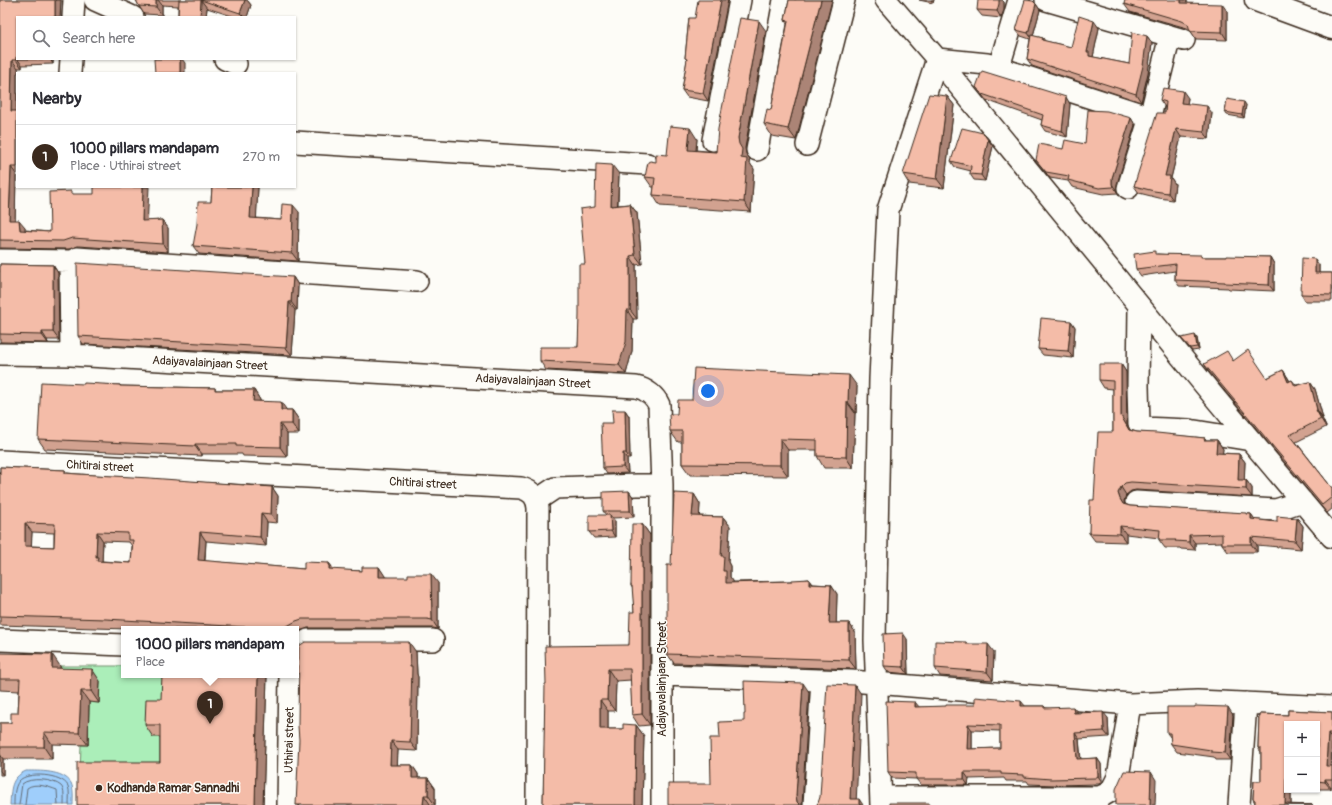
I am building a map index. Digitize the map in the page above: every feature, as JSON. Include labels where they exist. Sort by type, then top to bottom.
[{"type":"main road","points":[[1256,0],[1332,28]]},
{"type":"street","points":[[73,16],[74,0]]},
{"type":"street","points":[[95,0],[131,16]]},
{"type":"street","points":[[713,140],[740,0]]},
{"type":"street","points":[[757,150],[784,0]]},
{"type":"street","points":[[808,145],[844,0]]},
{"type":"street","points":[[886,0],[1332,537]]},
{"type":"street","points":[[999,67],[1019,0]]},
{"type":"street","points":[[1046,0],[1177,38],[1128,188]]},
{"type":"street","points":[[70,72],[71,60]]},
{"type":"street","points":[[937,60],[987,64],[999,67],[1150,117]]},
{"type":"street","points":[[937,60],[888,210],[880,387],[876,640],[881,801],[1100,797],[1105,800],[1113,789],[1118,777],[1130,704]]},
{"type":"street","points":[[296,142],[647,164]]},
{"type":"street","points":[[0,260],[72,261],[80,258],[417,281]]},
{"type":"street","points":[[71,355],[70,265],[72,261]]},
{"type":"street","points":[[1139,306],[1139,424],[1143,428],[1189,430],[1250,440]]},
{"type":"street","name":"Adaiyavalainjaan Street","points":[[0,354],[71,355],[640,388],[653,396],[659,405],[662,486],[662,805]]},
{"type":"street","name":"Chitirai street","points":[[0,461],[521,488],[531,492],[537,500]]},
{"type":"street","points":[[537,805],[537,500],[555,488],[636,485],[662,486]]},
{"type":"street","points":[[1136,502],[1276,510],[1302,501]]},
{"type":"street","points":[[0,640],[121,645]]},
{"type":"street","points":[[299,645],[308,640],[433,640]]},
{"type":"street","points":[[662,675],[877,683],[1130,704],[1197,702],[1332,707]]},
{"type":"street","name":"Uthirai street","points":[[288,805],[290,678]]},
{"type":"street","points":[[814,805],[822,680]]},
{"type":"street","points":[[1239,805],[1246,704]]},
{"type":"green space","points":[[60,666],[121,666],[121,678],[169,678],[153,736],[169,736],[167,805],[80,774],[81,745],[88,745],[89,702],[99,703],[59,691]]},
{"type":"water","points":[[26,771],[57,773],[67,779],[73,788],[73,805],[10,805],[12,785],[17,777]]},
{"type":"building","points":[[0,0],[55,0],[55,16],[16,16],[16,60],[12,60],[11,111],[16,111],[16,167],[11,167],[9,220],[19,220],[20,230],[50,232],[49,192],[71,191],[71,194],[94,194],[94,188],[143,188],[142,221],[162,220],[163,244],[72,238],[63,241],[0,240]]},
{"type":"building","points":[[136,0],[156,0],[156,7],[139,6]]},
{"type":"building","points":[[179,0],[201,0],[200,16],[178,16]]},
{"type":"building","points":[[201,0],[245,0],[240,13]]},
{"type":"building","points":[[698,0],[721,0],[703,93],[682,90],[687,59],[685,58],[689,18],[695,18]]},
{"type":"building","points":[[789,0],[821,0],[788,129],[764,124],[767,109],[771,110],[788,21],[785,20]]},
{"type":"building","points":[[978,0],[999,0],[997,11],[977,10]]},
{"type":"building","points":[[1025,0],[1033,1],[1036,4],[1028,33],[1016,30]]},
{"type":"building","points":[[1125,0],[1181,0],[1181,3],[1222,4],[1222,32],[1190,31],[1188,24],[1182,21],[1124,4]]},
{"type":"building","points":[[1079,16],[1094,21],[1087,52],[1089,52],[1089,56],[1129,64],[1132,32],[1147,36],[1143,66],[1136,94],[1027,59],[1031,35],[1043,38],[1042,40],[1071,47]]},
{"type":"building","points":[[740,18],[759,21],[738,138],[742,149],[741,158],[747,159],[744,202],[653,195],[655,178],[645,177],[648,162],[656,162],[656,154],[667,155],[670,126],[690,128],[688,150],[716,152],[718,129]]},
{"type":"building","points":[[154,60],[180,60],[180,72],[155,72]]},
{"type":"building","points":[[982,71],[1066,97],[1062,131],[1041,125],[1043,115],[982,94],[976,87]]},
{"type":"building","points":[[1163,88],[1183,91],[1181,103],[1207,106],[1204,132],[1176,129],[1165,176],[1170,176],[1168,193],[1134,186],[1157,113],[1165,113],[1166,102],[1160,100]]},
{"type":"building","points":[[929,94],[947,96],[937,179],[903,174]]},
{"type":"building","points":[[1227,99],[1244,102],[1242,115],[1225,112]]},
{"type":"building","points":[[1088,110],[1107,111],[1131,118],[1112,178],[1113,187],[1099,188],[1068,180],[1069,176],[1046,172],[1036,160],[1039,144],[1063,149],[1065,140],[1085,144]]},
{"type":"building","points":[[962,128],[983,133],[988,140],[981,175],[970,174],[971,166],[951,161]]},
{"type":"building","points":[[596,164],[612,165],[611,206],[630,204],[635,255],[630,256],[630,310],[627,310],[626,342],[619,365],[540,361],[540,347],[578,347],[579,264],[585,264],[580,209],[595,207]]},
{"type":"building","points":[[212,188],[252,188],[250,218],[281,220],[282,204],[293,205],[292,253],[193,246],[197,224],[198,202],[211,202]]},
{"type":"building","points":[[1155,251],[1155,254],[1201,255],[1201,257],[1270,257],[1269,285],[1175,280],[1176,264],[1136,269],[1134,254]]},
{"type":"building","points":[[1302,258],[1315,259],[1315,273],[1332,273],[1332,295],[1301,294]]},
{"type":"building","points":[[77,263],[293,277],[291,302],[289,302],[286,348],[78,336]]},
{"type":"building","points":[[0,264],[53,265],[53,332],[42,332],[42,335],[0,334]]},
{"type":"building","points":[[1041,318],[1071,321],[1068,351],[1038,349]]},
{"type":"building","points":[[1195,335],[1197,347],[1190,348],[1181,338]]},
{"type":"building","points":[[1248,350],[1267,378],[1283,370],[1288,382],[1292,380],[1295,386],[1310,382],[1316,410],[1321,419],[1290,435],[1332,488],[1332,497],[1322,505],[1204,364],[1227,351],[1233,361]]},
{"type":"building","points":[[1099,364],[1121,364],[1121,416],[1129,430],[1205,438],[1204,440],[1217,440],[1216,453],[1239,454],[1238,480],[1246,480],[1246,489],[1131,482],[1125,483],[1118,493],[1123,504],[1130,506],[1246,513],[1251,514],[1251,519],[1277,522],[1277,516],[1297,518],[1295,541],[1251,537],[1251,544],[1222,544],[1222,534],[1189,535],[1189,542],[1159,540],[1160,530],[1120,526],[1120,534],[1089,533],[1090,500],[1094,500],[1098,432],[1113,432],[1113,381],[1099,380]]},
{"type":"building","points":[[694,368],[849,375],[846,457],[817,456],[817,440],[780,439],[780,465],[682,464],[682,431],[670,431],[669,414],[677,414],[678,400],[692,400]]},
{"type":"building","points":[[41,382],[120,386],[215,388],[215,390],[254,390],[253,401],[281,402],[281,410],[292,410],[292,424],[280,424],[280,447],[236,446],[236,444],[195,444],[195,446],[38,439]]},
{"type":"building","points":[[612,410],[625,410],[626,453],[623,453],[623,467],[603,468],[601,423],[613,423]]},
{"type":"building","points":[[0,467],[65,470],[65,473],[272,487],[271,514],[261,513],[260,537],[200,532],[198,560],[304,569],[304,562],[329,563],[329,569],[362,571],[362,567],[379,567],[379,577],[408,577],[408,574],[431,574],[432,620],[302,619],[287,626],[228,626],[106,619],[0,616]],"holes":[[[25,523],[55,524],[54,547],[25,546]],[[97,532],[128,533],[128,540],[133,540],[131,563],[97,561]]]},
{"type":"building","points":[[629,491],[630,511],[603,511],[603,492]]},
{"type":"building","points":[[674,493],[694,494],[692,516],[723,517],[721,556],[724,556],[723,571],[726,571],[726,583],[809,579],[809,584],[831,585],[829,623],[849,623],[849,660],[667,654],[667,565],[671,565]]},
{"type":"building","points":[[589,515],[610,515],[611,531],[589,532]]},
{"type":"building","points":[[632,524],[642,524],[642,714],[632,715],[630,669],[608,669],[607,700],[600,700],[600,729],[623,729],[623,724],[636,725],[635,805],[543,805],[546,684],[545,646],[629,645],[630,612],[634,612],[631,586]]},
{"type":"building","points":[[903,633],[903,667],[884,666],[883,634]]},
{"type":"building","points":[[935,641],[966,642],[966,644],[988,644],[987,672],[935,668]]},
{"type":"building","points":[[305,642],[409,642],[410,667],[412,667],[410,742],[391,741],[390,765],[412,765],[412,778],[428,778],[428,795],[424,795],[423,805],[296,805],[299,740],[299,646]]},
{"type":"building","points":[[0,653],[52,654],[52,668],[92,669],[91,691],[81,691],[79,733],[44,732],[44,747],[0,747],[0,723],[11,723],[11,713],[18,713],[20,679],[0,679]]},
{"type":"building","points":[[162,678],[258,678],[255,805],[77,805],[77,762],[160,762],[160,725],[145,725],[146,699],[161,699]]},
{"type":"building","points":[[744,681],[803,683],[796,796],[797,802],[800,805],[668,805],[668,784],[711,784],[710,738],[720,738],[719,722],[744,721]]},
{"type":"building","points":[[827,684],[855,685],[850,799],[859,799],[859,805],[816,805],[820,797]]},
{"type":"building","points":[[975,697],[1021,701],[1021,706],[1044,706],[1044,708],[1073,707],[1074,713],[1103,712],[1104,731],[1075,733],[1077,759],[1097,758],[1098,776],[1095,778],[1051,779],[1024,777],[1024,775],[1001,774],[1001,772],[964,772],[964,779],[916,779],[916,773],[888,772],[886,701],[915,702],[915,707],[975,705]],"holes":[[[968,724],[1000,725],[1000,748],[967,749]]]},
{"type":"building","points":[[1167,707],[1228,707],[1225,753],[1211,752],[1211,750],[1171,744],[1170,733],[1167,733]]},
{"type":"building","points":[[1288,710],[1332,712],[1332,733],[1328,733],[1326,766],[1332,766],[1332,779],[1325,779],[1325,782],[1320,781],[1320,721],[1284,721],[1285,804],[1313,805],[1255,805],[1255,800],[1253,799],[1254,781],[1261,781],[1261,748],[1258,748],[1259,714],[1288,715]]},
{"type":"building","points":[[1124,771],[1151,772],[1150,805],[1116,805],[1116,789]]},
{"type":"building","points":[[889,803],[929,803],[929,805],[889,805]]},
{"type":"place","name":"1000 pillars mandapam","points":[[210,724]]},
{"type":"place","name":"Kodhanda Ramar Sannadhi","points":[[99,788]]}]
